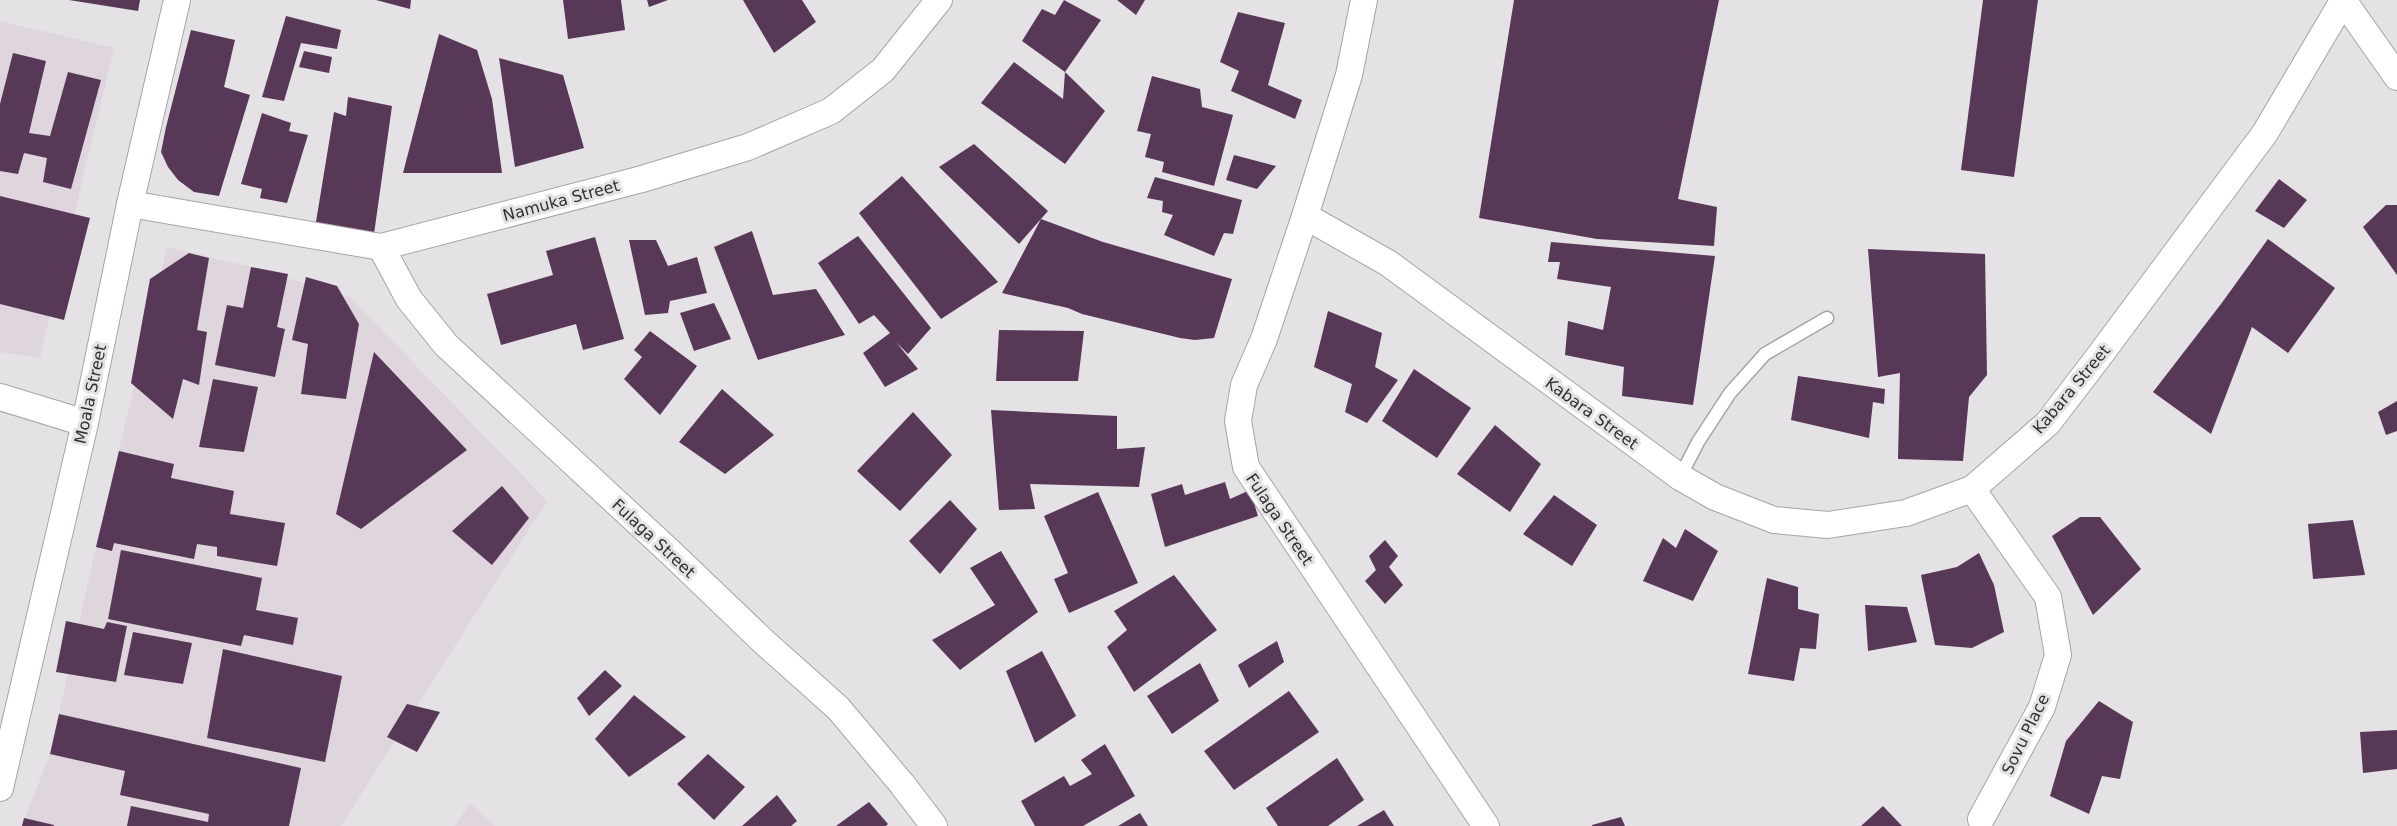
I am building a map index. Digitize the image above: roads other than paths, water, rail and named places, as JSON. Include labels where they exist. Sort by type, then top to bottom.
[{"type":"street","name":"Moala Street","points":[[0,788],[85,423],[130,204],[177,0]]},
{"type":"street","name":"Namuka Street","points":[[130,204],[381,247],[642,179],[758,143],[831,111],[883,70],[939,0]]},
{"type":"street","name":"Fulaga Street","points":[[1364,0],[1349,75],[1264,339],[1244,385],[1238,421],[1246,468],[1486,826]]},
{"type":"street","name":"Kabara Street","points":[[1305,216],[1388,263],[1680,477],[1715,497],[1774,520],[1828,525],[1906,513],[1972,489],[2048,423],[2265,133],[2343,0]]},
{"type":"street","points":[[2343,0],[2397,78]]},
{"type":"street","name":"Fulaga Street","points":[[381,247],[409,299],[446,345],[764,642],[838,708],[934,826]]},
{"type":"street","points":[[0,397],[85,423]]},
{"type":"street","name":"Sovu Place","points":[[1972,489],[2048,597],[2058,655],[2042,706],[1981,819]]},
{"type":"lane","points":[[1680,477],[1698,442],[1730,393],[1766,354],[1827,318]]}]
